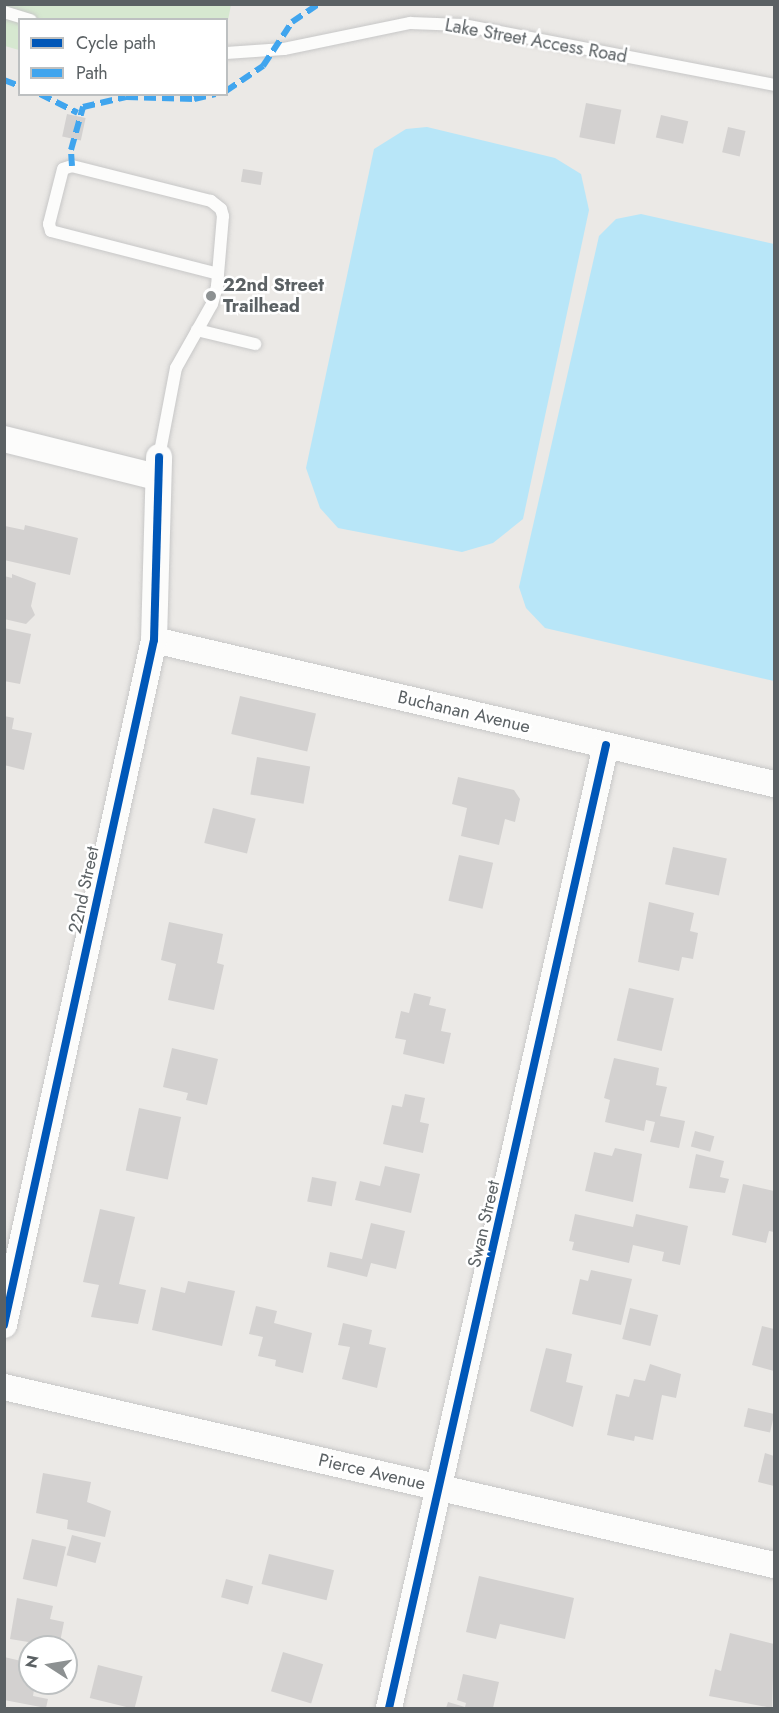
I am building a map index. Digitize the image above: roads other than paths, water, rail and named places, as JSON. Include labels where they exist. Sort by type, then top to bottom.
[{"type":"street","points":[[4,439],[157,467]]},
{"type":"street","name":"22nd Street","points":[[4,1325],[154,640],[157,467]]},
{"type":"street","name":"Buchanan Avenue","points":[[154,640],[774,784]]},
{"type":"street","name":"Swan Street","points":[[389,1708],[606,745]]},
{"type":"street","name":"Pierce Avenue","points":[[4,1387],[774,1565]]},
{"type":"lane","points":[[4,12],[24,18]]},
{"type":"lane","name":"Lake Street Access Road","points":[[228,53],[284,49],[410,23],[463,25],[774,85]]},
{"type":"lane","points":[[157,467],[171,385],[212,304],[218,274],[223,216],[218,205],[72,166],[63,170],[49,224],[51,231],[218,274]]},
{"type":"lane","points":[[197,330],[255,344]]},
{"type":"water","points":[[427,127],[555,158],[581,174],[589,210],[523,519],[493,543],[462,552],[338,528],[320,508],[306,468],[374,149],[406,129]]},
{"type":"water","points":[[641,214],[774,244],[774,681],[545,628],[526,608],[519,587],[599,236],[616,219]]},
{"type":"place","name":"22nd Street Trailhead","points":[[211,296]]}]
